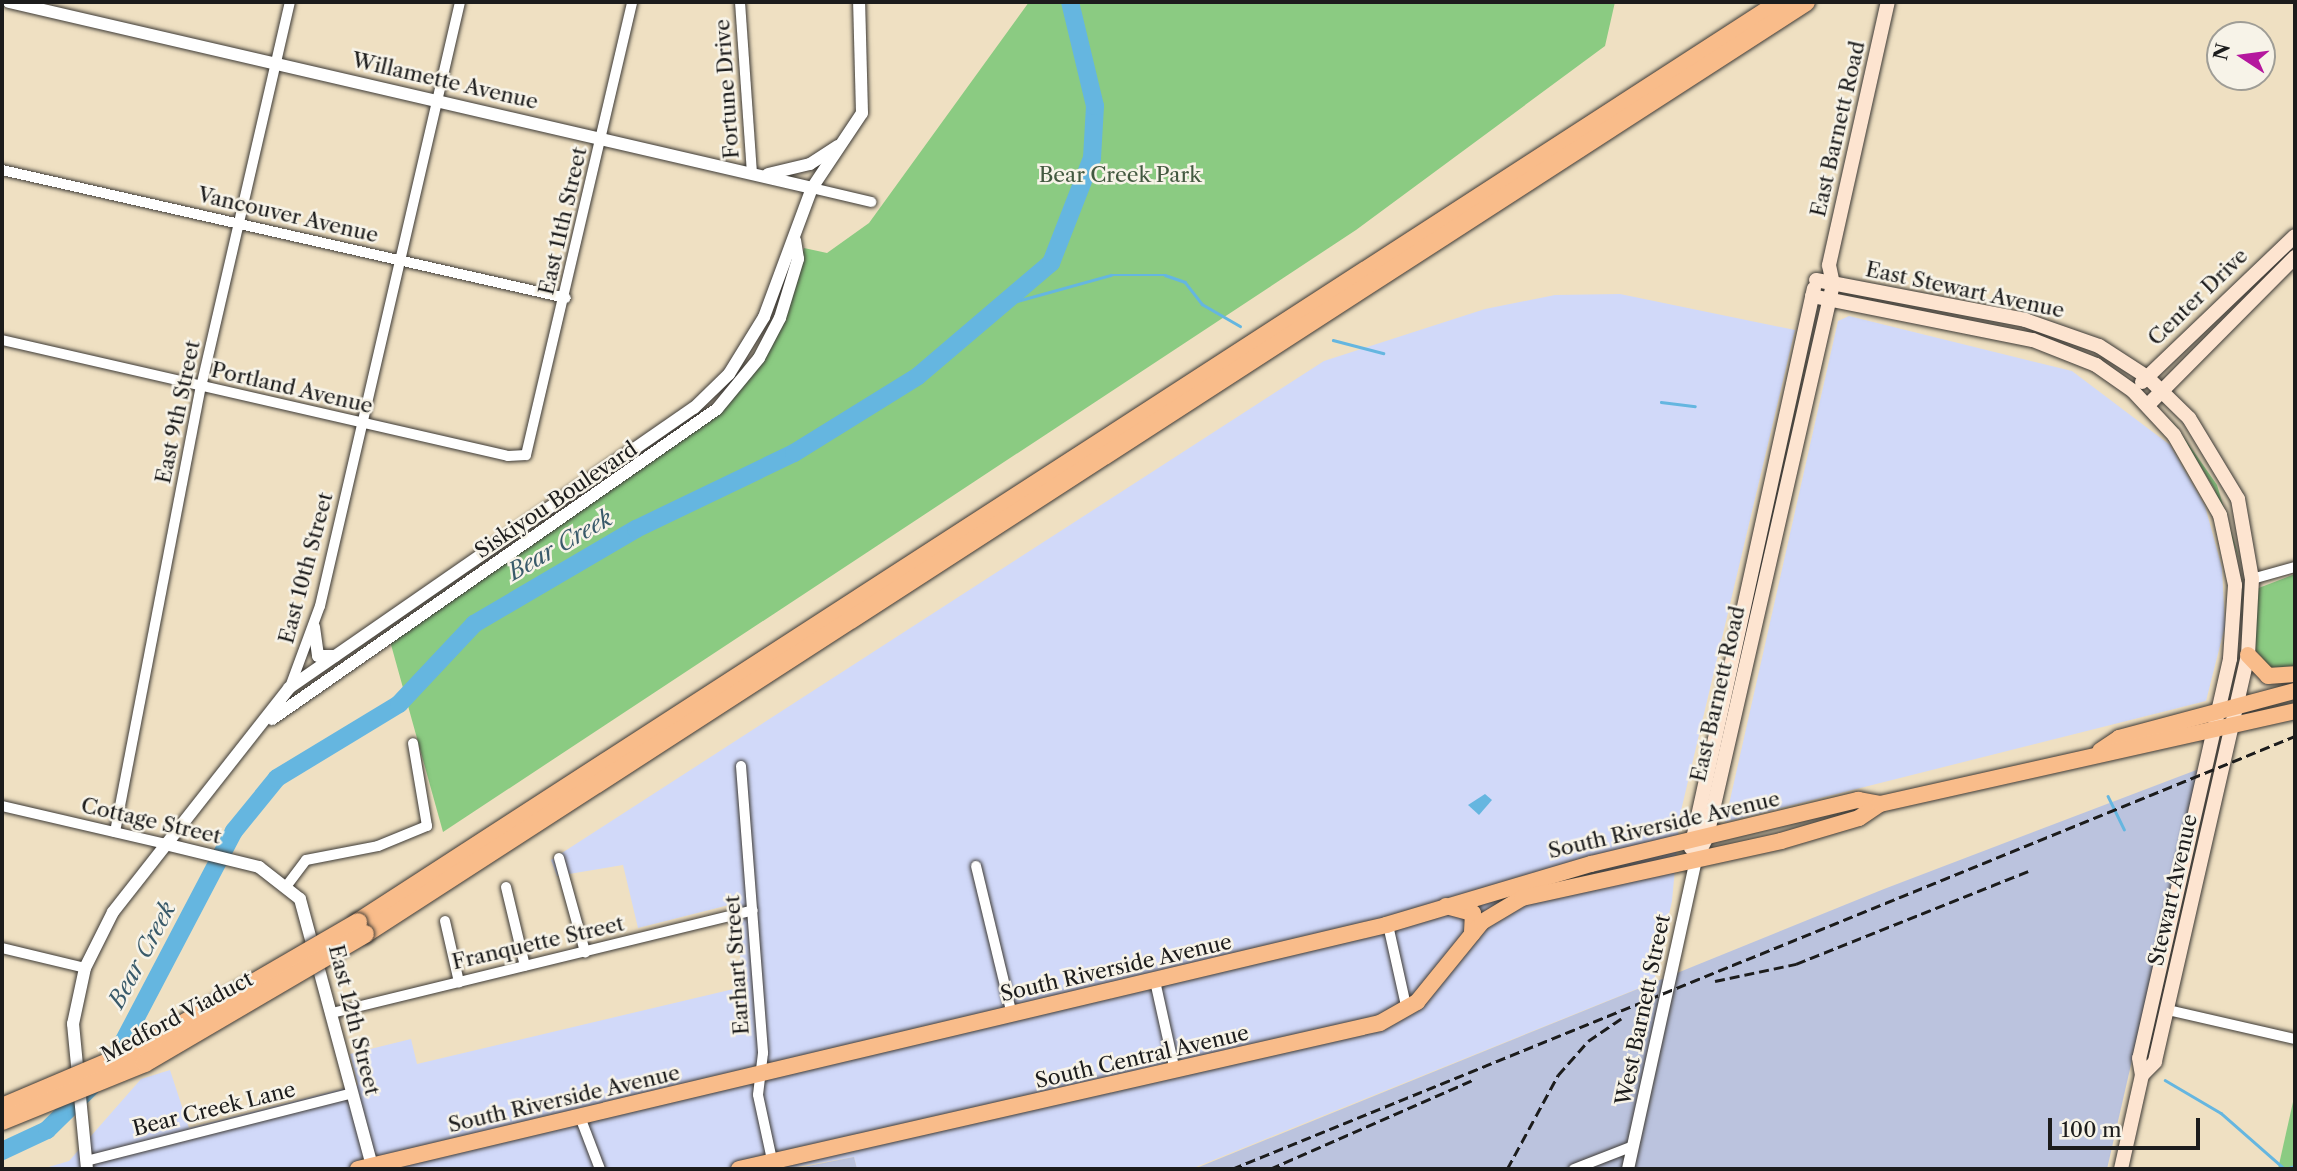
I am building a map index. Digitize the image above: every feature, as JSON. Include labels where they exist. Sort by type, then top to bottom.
[{"type":"highway","points":[[362,928],[1780,2]]},
{"type":"highway","points":[[362,928],[1806,2]]},
{"type":"highway","name":"Medford Viaduct","points":[[2,1107],[141,1048],[362,928]]},
{"type":"highway","name":"Medford Viaduct","points":[[2,1121],[145,1063],[362,928]]},
{"type":"main road","name":"East Barnett Road","points":[[1696,859],[1707,836],[1830,300],[1833,284],[1829,265],[1888,2]]},
{"type":"main road","name":"Center Drive","points":[[2133,391],[2295,236]]},
{"type":"main road","name":"Center Drive","points":[[2148,405],[2295,257]]},
{"type":"main road","name":"East Barnett Road","points":[[1688,841],[1812,296],[1816,280],[1829,265]]},
{"type":"main road","name":"East Stewart Avenue","points":[[1816,280],[2042,324],[2099,346],[2162,389],[2201,434],[2232,485],[2248,533],[2252,579],[2248,655],[2236,709]]},
{"type":"main road","name":"East Stewart Avenue","points":[[1812,296],[2044,343],[2096,365],[2148,405],[2199,471],[2228,543],[2234,633],[2218,714]]},
{"type":"main road","points":[[1734,635],[1739,653],[1730,697],[1737,704]]},
{"type":"main road","points":[[2248,655],[2268,676],[2295,674]]},
{"type":"main road","name":"South Riverside Avenue","points":[[2099,751],[2119,738],[2218,714],[2295,691]]},
{"type":"main road","name":"Stewart Avenue","points":[[2143,1076],[2155,1062],[2236,709]]},
{"type":"main road","name":"South Riverside Avenue","points":[[1509,903],[1781,841],[1859,818],[1880,804],[2099,751],[2214,732],[2295,711]]},
{"type":"main road","name":"Stewart Avenue","points":[[2121,1169],[2143,1076],[2139,1058],[2218,714]]},
{"type":"main road","name":"South Riverside Avenue","points":[[368,1168],[1388,925],[1439,906],[1707,836],[1858,800],[1880,804]]},
{"type":"main road","points":[[1781,841],[1827,818],[1829,807]]},
{"type":"main road","points":[[1688,841],[1696,859]]},
{"type":"main road","name":"South Central Avenue","points":[[738,1169],[772,1160],[834,1152],[1380,1023],[1407,1010],[1472,934],[1509,903]]},
{"type":"main road","points":[[1439,906],[1473,913],[1472,934]]},
{"type":"main road","points":[[2168,1010],[2162,1000],[2174,944],[2172,914]]},
{"type":"street","name":"Willamette Avenue","points":[[9,2],[44,6],[871,202]]},
{"type":"street","name":"East 9th Street","points":[[115,832],[201,387],[290,2]]},
{"type":"street","name":"East 10th Street","points":[[87,1165],[73,1042],[85,968],[113,912],[289,688],[314,627],[460,2]]},
{"type":"street","name":"East 11th Street","points":[[529,449],[566,298],[632,2]]},
{"type":"street","name":"Fortune Drive","points":[[740,2],[757,174]]},
{"type":"street","name":"Siskiyou Boulevard","points":[[289,688],[706,398],[759,329],[795,240],[812,187],[850,137],[865,96],[859,2]]},
{"type":"street","points":[[757,174],[810,164],[850,137]]},
{"type":"street","name":"Vancouver Avenue","points":[[2,170],[566,298]]},
{"type":"street","name":"Siskiyou Boulevard","points":[[258,730],[717,409],[759,358],[780,318],[798,259],[795,240]]},
{"type":"street","name":"Portland Avenue","points":[[2,340],[508,456],[529,449]]},
{"type":"street","points":[[2252,579],[2295,567]]},
{"type":"street","points":[[314,627],[318,656],[336,656]]},
{"type":"street","points":[[288,884],[306,860],[378,846],[422,830],[430,820],[413,743]]},
{"type":"street","name":"Earhart Street","points":[[741,766],[763,1053],[758,1076],[772,1160]]},
{"type":"street","name":"Cottage Street","points":[[2,806],[195,851],[276,876],[288,884]]},
{"type":"street","points":[[559,858],[585,952]]},
{"type":"street","name":"West Barnett Street","points":[[1628,1169],[1696,859]]},
{"type":"street","points":[[976,866],[1012,1015]]},
{"type":"street","name":"East 12th Street","points":[[288,884],[309,919],[368,1168]]},
{"type":"street","points":[[506,887],[525,966]]},
{"type":"street","name":"Franquette Street","points":[[332,1013],[753,910]]},
{"type":"street","points":[[445,921],[458,982]]},
{"type":"street","points":[[1388,925],[1407,1010]]},
{"type":"street","points":[[2,948],[85,968]]},
{"type":"street","points":[[1155,981],[1175,1071]]},
{"type":"street","points":[[2168,1010],[2295,1039]]},
{"type":"street","name":"Bear Creek Lane","points":[[87,1165],[352,1093]]},
{"type":"street","points":[[580,1117],[600,1169]]},
{"type":"street","points":[[1574,1169],[1633,1146]]},
{"type":"shaded area","points":[[1620,294],[1795,330],[1680,815],[1672,901],[1654,982],[1191,1169],[857,1169],[854,1157],[784,1169],[42,1169],[69,1161],[141,1079],[170,1070],[189,1128],[358,1085],[350,1054],[411,1039],[417,1064],[742,987],[737,903],[638,928],[623,865],[557,876],[551,860],[1324,361],[1485,309],[1555,295]]},
{"type":"shaded area","points":[[1849,316],[2072,371],[2170,445],[2205,506],[2222,568],[2225,626],[2206,701],[1725,822],[1838,321]]},
{"type":"shaded area","points":[[2199,769],[2107,1169],[1194,1169],[1884,889]]},
{"type":"shaded area","points":[[854,1157],[857,1169],[784,1169],[803,1167]]},
{"type":"green space","name":"Bear Creek Park","points":[[1029,2],[1615,2],[1605,46],[1356,230],[443,832],[390,641],[719,412],[796,284],[804,248],[827,253],[869,223]]},
{"type":"green space","points":[[2171,419],[2217,485],[2241,564],[2214,488]]},
{"type":"green space","points":[[2295,574],[2295,666],[2271,668],[2252,646],[2256,589]]},
{"type":"green space","points":[[2295,1093],[2295,1169],[2278,1169]]},
{"type":"water","points":[[1485,794],[1492,800],[1479,815],[1468,805]]},
{"type":"waterway","name":"Bear Creek","points":[[2,1151],[47,1130],[109,1069],[234,831],[277,778],[399,704],[474,624],[636,529],[794,453],[918,376],[1051,263],[1092,158],[1095,106],[1070,2]]},
{"type":"waterway","points":[[999,306],[1111,275],[1165,275],[1185,282],[1202,304],[1240,326]]},
{"type":"waterway","points":[[1333,340],[1383,353]]},
{"type":"waterway","points":[[1661,402],[1695,406]]},
{"type":"waterway","points":[[2108,796],[2124,829]]},
{"type":"waterway","points":[[2165,1080],[2221,1113],[2285,1169],[2295,1166]]},
{"type":"railway","points":[[1232,1169],[2295,736]]},
{"type":"railway","points":[[1715,981],[1796,964],[2028,871]]},
{"type":"railway","points":[[1507,1169],[1558,1075],[1588,1041],[1621,1019]]},
{"type":"railway","points":[[1270,1169],[1475,1079]]}]
